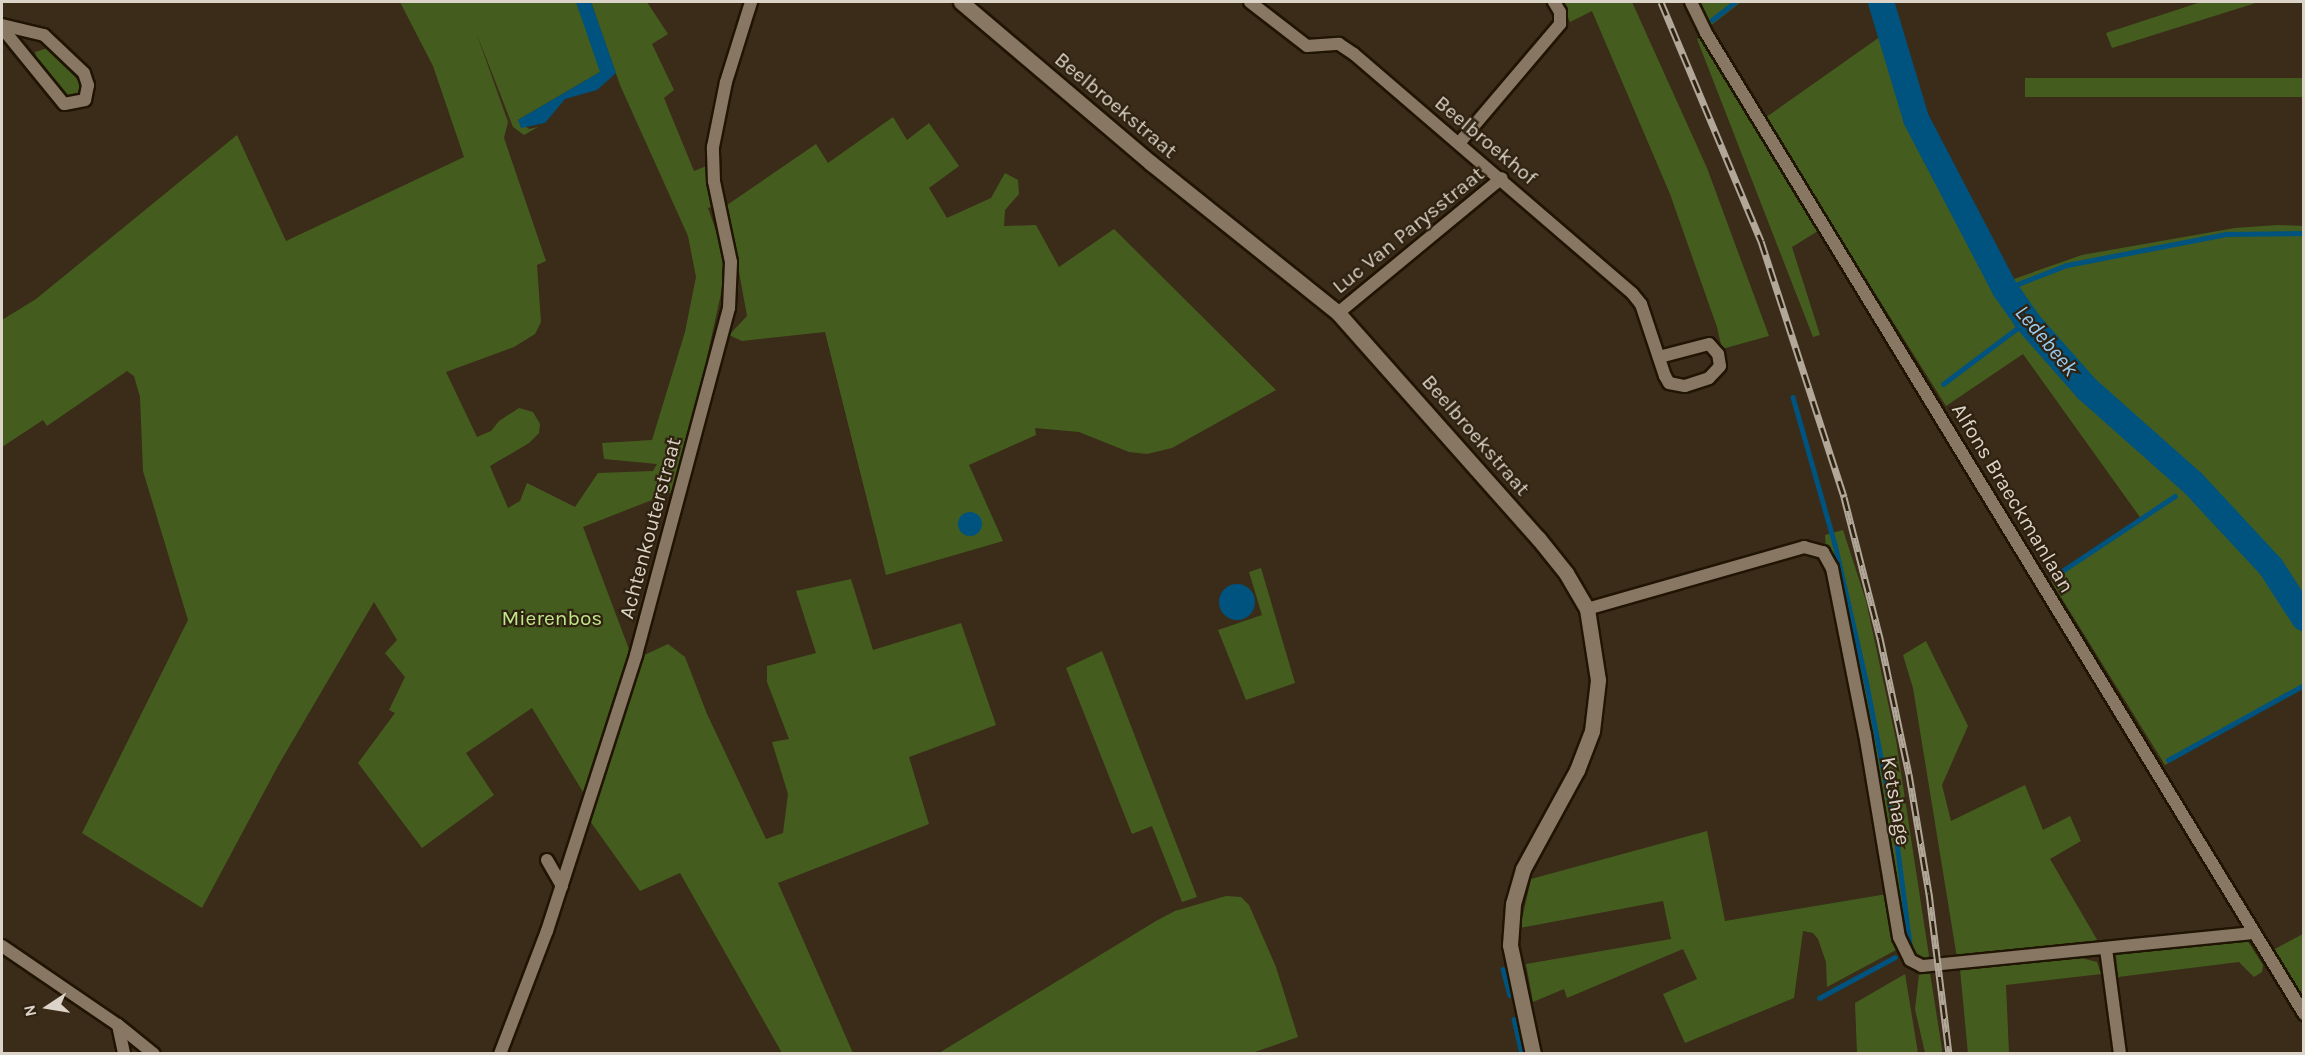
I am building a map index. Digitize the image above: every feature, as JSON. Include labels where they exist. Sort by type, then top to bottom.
[{"type":"street","name":"Achtenkouterstraat","points":[[501,1053],[562,886],[636,655],[729,308],[731,262],[714,181],[713,147],[726,82],[752,2]]},
{"type":"street","name":"Beelbroekstraat","points":[[961,2],[1151,163],[1338,313],[1538,538],[1587,609],[1598,680],[1593,731],[1577,770],[1523,868],[1513,904],[1510,945],[1533,1053]]},
{"type":"street","name":"Beelbroekhof","points":[[1250,2],[1299,42],[1307,46],[1339,44],[1354,54],[1502,178],[1632,293],[1641,304],[1665,375],[1677,386],[1709,378],[1720,366],[1718,354],[1710,344],[1659,357]]},
{"type":"street","points":[[1460,142],[1560,24],[1560,12],[1554,2]]},
{"type":"street","name":"Alfons Braeckmanlaan","points":[[1691,2],[1706,33],[2252,933],[2304,1014]]},
{"type":"street","points":[[2,27],[44,35],[84,73],[88,85],[84,100],[64,104],[2,27]]},
{"type":"street","name":"Luc Van Parysstraat","points":[[1338,313],[1502,178]]},
{"type":"street","name":"Ketshage","points":[[1587,609],[1804,547],[1820,548],[1832,568],[1865,734],[1899,937],[1906,955],[1922,966],[2252,933]]},
{"type":"street","points":[[548,860],[562,886]]},
{"type":"street","points":[[2,946],[118,1025],[154,1053]]},
{"type":"street","points":[[2106,949],[2120,1053]]},
{"type":"street","points":[[118,1025],[124,1053]]},
{"type":"green space","name":"Mierenbos","points":[[400,2],[576,2],[600,67],[600,72],[518,120],[529,129],[538,127],[524,135],[513,127],[476,32],[508,122],[504,138],[546,261],[537,265],[541,322],[535,334],[514,347],[446,372],[477,437],[491,431],[499,421],[519,408],[533,412],[540,424],[539,433],[529,443],[490,466],[508,508],[520,501],[527,483],[575,507],[598,473],[653,471],[657,464],[604,459],[602,443],[652,440],[685,332],[696,277],[688,236],[620,85],[591,2],[647,2],[668,34],[652,44],[674,90],[664,98],[694,171],[709,165],[717,205],[708,208],[723,251],[724,280],[675,491],[583,527],[630,652],[586,797],[532,708],[466,753],[494,795],[422,848],[358,763],[395,713],[389,710],[405,677],[385,653],[397,640],[374,602],[279,764],[202,908],[82,833],[188,620],[143,471],[140,397],[134,376],[127,371],[47,426],[43,420],[2,447],[2,320],[36,299],[237,135],[286,241],[464,157],[433,66]]},
{"type":"green space","points":[[1561,2],[1632,2],[1707,168],[1769,336],[1722,349],[1717,327],[1670,194],[1592,11],[1570,22]]},
{"type":"green space","points":[[1699,2],[1741,2],[1710,26]]},
{"type":"green space","points":[[2201,2],[2259,2],[2112,48],[2106,33]]},
{"type":"green space","points":[[1884,34],[1911,122],[2018,325],[2119,428],[2217,514],[2267,573],[2303,625],[2303,687],[2165,765],[2051,581],[2142,520],[2023,354],[1946,406],[1765,118]]},
{"type":"green space","points":[[1702,37],[1818,231],[1792,247],[1820,335],[1813,337],[1697,39]]},
{"type":"green space","points":[[48,48],[82,84],[76,97],[64,94],[38,64],[35,52]]},
{"type":"green space","points":[[2025,78],[2303,78],[2303,97],[2025,97]]},
{"type":"green space","points":[[893,117],[907,140],[929,123],[959,166],[929,188],[947,218],[991,198],[1005,173],[1018,180],[1019,194],[1005,210],[1004,226],[1036,225],[1059,267],[1114,229],[1276,390],[1172,448],[1147,454],[1129,452],[1079,432],[1035,428],[1036,435],[969,465],[1003,541],[886,575],[825,332],[742,341],[729,335],[747,316],[727,205],[816,144],[828,163]]},
{"type":"green space","points":[[2303,226],[2303,599],[2244,520],[2180,459],[2092,385],[2011,280],[2082,255],[2235,228]]},
{"type":"green space","points":[[1843,530],[1866,601],[1896,740],[1929,956],[1924,960],[1909,952],[1903,931],[1871,730],[1836,563],[1826,548],[1825,535]]},
{"type":"green space","points":[[1261,568],[1295,683],[1246,700],[1218,630],[1262,615],[1249,572]]},
{"type":"green space","points":[[851,579],[873,650],[961,623],[996,725],[909,757],[929,824],[778,883],[853,1053],[782,1053],[680,873],[640,891],[590,821],[638,658],[668,644],[685,657],[707,714],[766,839],[783,833],[788,794],[772,742],[789,739],[767,682],[767,666],[816,653],[796,591]]},
{"type":"green space","points":[[1926,641],[1968,726],[1942,785],[1951,821],[2025,785],[2043,830],[2070,816],[2081,841],[2050,859],[2099,943],[1957,958],[1913,688],[1903,655]]},
{"type":"green space","points":[[1102,651],[1197,897],[1182,902],[1152,826],[1132,834],[1066,668]]},
{"type":"green space","points":[[1707,831],[1725,921],[1887,894],[1896,950],[1827,987],[1826,962],[1818,939],[1813,933],[1803,931],[1794,998],[1685,1043],[1663,994],[1697,979],[1683,949],[1567,998],[1564,989],[1533,1002],[1526,964],[1671,939],[1663,901],[1520,928],[1531,879]]},
{"type":"green space","points":[[1226,896],[1241,897],[1249,905],[1276,967],[1298,1037],[1249,1054],[939,1053],[1156,921],[1175,911]]},
{"type":"green space","points":[[2303,934],[2303,999],[2273,950]]},
{"type":"green space","points":[[2247,940],[2263,965],[2262,972],[2254,977],[2239,962],[2118,977],[2116,955]]},
{"type":"green space","points":[[2073,956],[2097,962],[2101,974],[2006,985],[2009,1053],[1968,1054],[1960,969]]},
{"type":"green space","points":[[1930,973],[1942,1053],[1925,1053],[1915,1009],[1919,975]]},
{"type":"green space","points":[[1905,974],[1918,1053],[1857,1053],[1855,1003]]},
{"type":"water","points":[[576,2],[591,2],[616,73],[597,90],[565,99],[545,123],[521,128],[518,120],[600,72]]},
{"type":"water","points":[[970,512],[979,515],[982,524],[979,533],[970,536],[961,533],[958,524],[961,515]]},
{"type":"water","points":[[1237,584],[1249,590],[1255,602],[1249,614],[1237,620],[1225,614],[1219,602],[1225,590]]},
{"type":"waterway","points":[[1712,20],[1735,2]]},
{"type":"waterway","name":"Ledebeek","points":[[1881,2],[1916,119],[2005,289],[2027,321],[2087,389],[2193,483],[2271,567],[2304,618]]},
{"type":"waterway","points":[[2005,289],[2067,265],[2227,234],[2304,233]]},
{"type":"waterway","points":[[1943,384],[2027,321]]},
{"type":"waterway","points":[[1793,397],[1835,544],[1866,680],[1896,835],[1910,945]]},
{"type":"waterway","points":[[2053,577],[2175,496]]},
{"type":"waterway","points":[[2168,760],[2304,685]]},
{"type":"waterway","points":[[1819,998],[1895,957]]},
{"type":"waterway","points":[[1503,969],[1510,995]]},
{"type":"waterway","points":[[1514,1019],[1522,1054]]},
{"type":"railway","points":[[1661,2],[1761,241],[1844,497],[1880,638],[1909,774],[1929,893],[1949,1054]]}]
